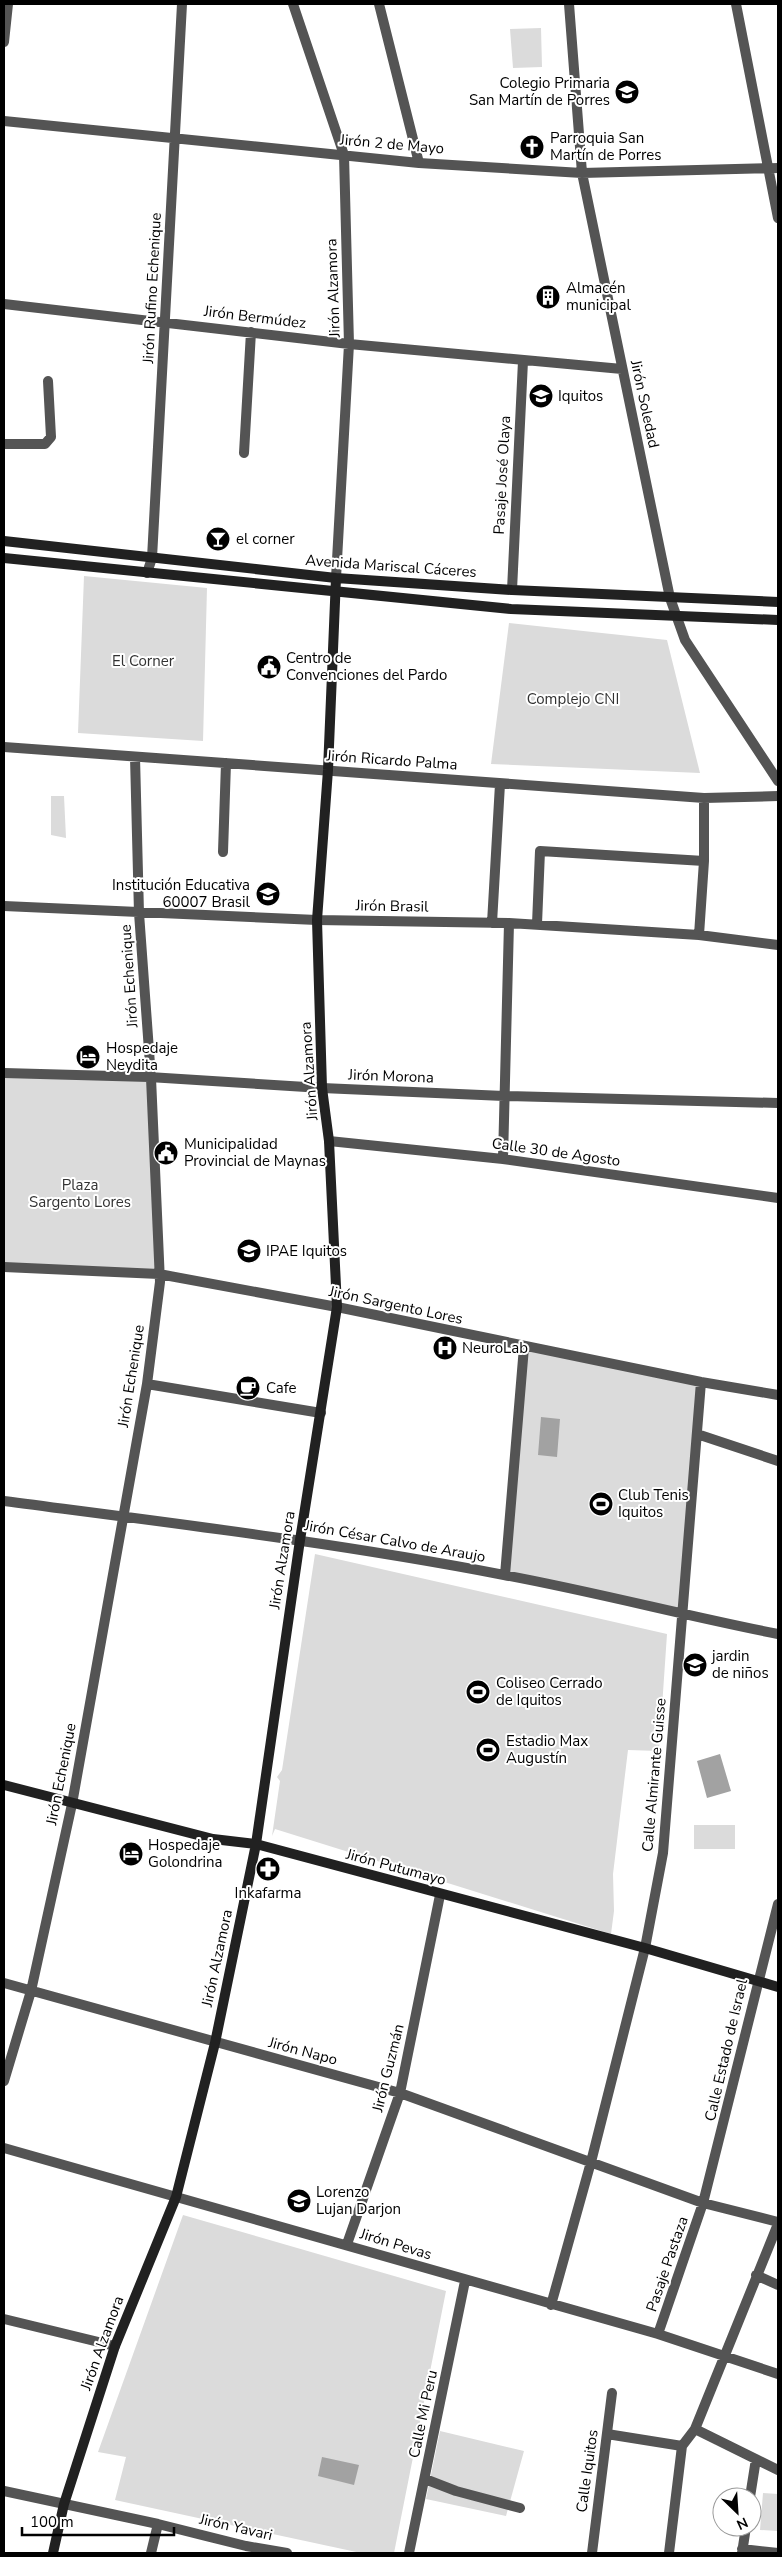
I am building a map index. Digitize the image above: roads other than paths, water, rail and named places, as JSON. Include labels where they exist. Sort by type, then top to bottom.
[{"type":"street","points":[[4,42],[8,4]]},
{"type":"street","name":"Jirón Rufino Echenique","points":[[147,573],[152,558],[182,4]]},
{"type":"street","name":"Jirón Alzamora","points":[[53,2553],[64,2504],[115,2346],[176,2197],[215,2043],[256,1844],[300,1540],[337,1307],[329,1141],[322,1088],[317,920],[328,770],[335,592],[349,344],[344,155],[293,4]]},
{"type":"street","points":[[379,4],[419,163]]},
{"type":"street","name":"Jirón Soledad","points":[[569,4],[582,173],[670,598],[685,640],[778,781]]},
{"type":"street","points":[[732,4],[737,4],[774,168],[778,218]]},
{"type":"street","name":"Jirón 2 de Mayo","points":[[4,121],[419,163],[582,173],[774,168]]},
{"type":"street","name":"Jirón Bermúdez","points":[[4,304],[166,321],[349,344],[622,369]]},
{"type":"street","points":[[244,453],[251,332]]},
{"type":"street","name":"Pasaje José Olaya","points":[[512,590],[523,361]]},
{"type":"street","points":[[4,444],[45,444],[49,441],[51,437],[48,381]]},
{"type":"street","name":"Avenida Mariscal Cáceres","points":[[4,541],[336,578],[512,590],[778,602]]},
{"type":"street","name":"Avenida Mariscal Cáceres","points":[[4,558],[511,608],[778,620]]},
{"type":"street","name":"Jirón Ricardo Palma","points":[[4,747],[704,798],[778,796]]},
{"type":"street","name":"Jirón Echenique","points":[[4,2081],[31,1991],[72,1804],[147,1384],[160,1282],[152,1078],[139,912],[135,757]]},
{"type":"street","points":[[222,852],[226,763]]},
{"type":"street","points":[[492,923],[500,784]]},
{"type":"street","points":[[699,935],[704,860],[704,798]]},
{"type":"street","points":[[537,924],[540,851],[704,860]]},
{"type":"street","name":"Jirón Brasil","points":[[4,906],[317,920],[537,924],[699,935],[778,945]]},
{"type":"street","points":[[503,1159],[509,923]]},
{"type":"street","name":"Jirón Morona","points":[[4,1073],[152,1078],[504,1096],[778,1103]]},
{"type":"street","name":"Calle 30 de Agosto","points":[[329,1141],[503,1159],[778,1198]]},
{"type":"street","name":"Jirón Sargento Lores","points":[[4,1267],[159,1274],[337,1307],[701,1382],[778,1395]]},
{"type":"street","points":[[505,1575],[524,1347]]},
{"type":"street","name":"Calle Almirante Guisse","points":[[551,2305],[591,2162],[645,1948],[663,1853],[701,1382]]},
{"type":"street","points":[[147,1384],[321,1413]]},
{"type":"street","points":[[697,1434],[778,1461]]},
{"type":"street","name":"Jirón César Calvo de Araujo","points":[[4,1501],[300,1540],[505,1575],[682,1616],[778,1634]]},
{"type":"street","name":"Jirón Putumayo","points":[[4,1785],[213,1839],[256,1844],[440,1895],[645,1948],[778,1987]]},
{"type":"street","name":"Jirón Guzmán","points":[[347,2244],[400,2093],[440,1895]]},
{"type":"street","name":"Calle Estado de Israel","points":[[703,2203],[746,2039],[778,1904]]},
{"type":"street","name":"Jirón Napo","points":[[4,1983],[400,2093],[703,2203],[778,2223]]},
{"type":"street","name":"Jirón Pevas","points":[[4,2148],[658,2334],[778,2374]]},
{"type":"street","name":"Pasaje Pastaza","points":[[658,2334],[703,2203]]},
{"type":"street","points":[[670,2553],[682,2446],[695,2429],[778,2223]]},
{"type":"street","points":[[756,2275],[778,2285]]},
{"type":"street","name":"Calle Mi Peru","points":[[410,2553],[465,2280]]},
{"type":"street","points":[[4,2319],[115,2346]]},
{"type":"street","name":"Calle Iquitos","points":[[592,2553],[612,2393]]},
{"type":"street","points":[[695,2429],[778,2470]]},
{"type":"street","points":[[607,2434],[682,2446]]},
{"type":"street","points":[[752,2487],[756,2460]]},
{"type":"street","points":[[425,2479],[456,2491],[520,2508]]},
{"type":"street","name":"Jirón Yavari","points":[[4,2491],[158,2524],[245,2550],[287,2553]]},
{"type":"street","points":[[151,2553],[158,2524]]},
{"type":"street","points":[[744,2537],[742,2551],[778,2553]]},
{"type":"place","name":"Colegio Primaria San Martín de Porres","points":[[627,92]]},
{"type":"place","name":"Parroquia San Martín de Porres","points":[[532,147]]},
{"type":"place","name":"Almacén municipal","points":[[548,297]]},
{"type":"place","name":"Iquitos","points":[[541,396]]},
{"type":"place","name":"el corner","points":[[218,539]]},
{"type":"place","name":"Centro de Convenciones del Pardo","points":[[269,667]]},
{"type":"place","name":"Institución Educativa 60007 Brasil","points":[[268,894]]},
{"type":"place","name":"Hospedaje Neydita","points":[[88,1057]]},
{"type":"place","name":"Municipalidad Provincial de Maynas","points":[[166,1153]]},
{"type":"place","name":"IPAE Iquitos","points":[[249,1251]]},
{"type":"place","name":"NeuroLab","points":[[445,1348]]},
{"type":"place","name":"Cafe","points":[[248,1388]]},
{"type":"place","name":"Club Tenis Iquitos","points":[[601,1504]]},
{"type":"place","name":"jardin de niños","points":[[695,1665]]},
{"type":"place","name":"Coliseo Cerrado de Iquitos","points":[[478,1692]]},
{"type":"place","name":"Estadio Max Augustín","points":[[488,1750]]},
{"type":"place","name":"Hospedaje Golondrina","points":[[131,1854]]},
{"type":"place","name":"Inkafarma","points":[[268,1869]]},
{"type":"place","name":"Lorenzo Lujan Darjon","points":[[299,2201]]},
{"type":"park label","name":"El Corner","points":[[143,661]]},
{"type":"park label","name":"Complejo CNI","points":[[573,699]]},
{"type":"park label","name":"Plaza Sargento Lores","points":[[80,1194]]}]
